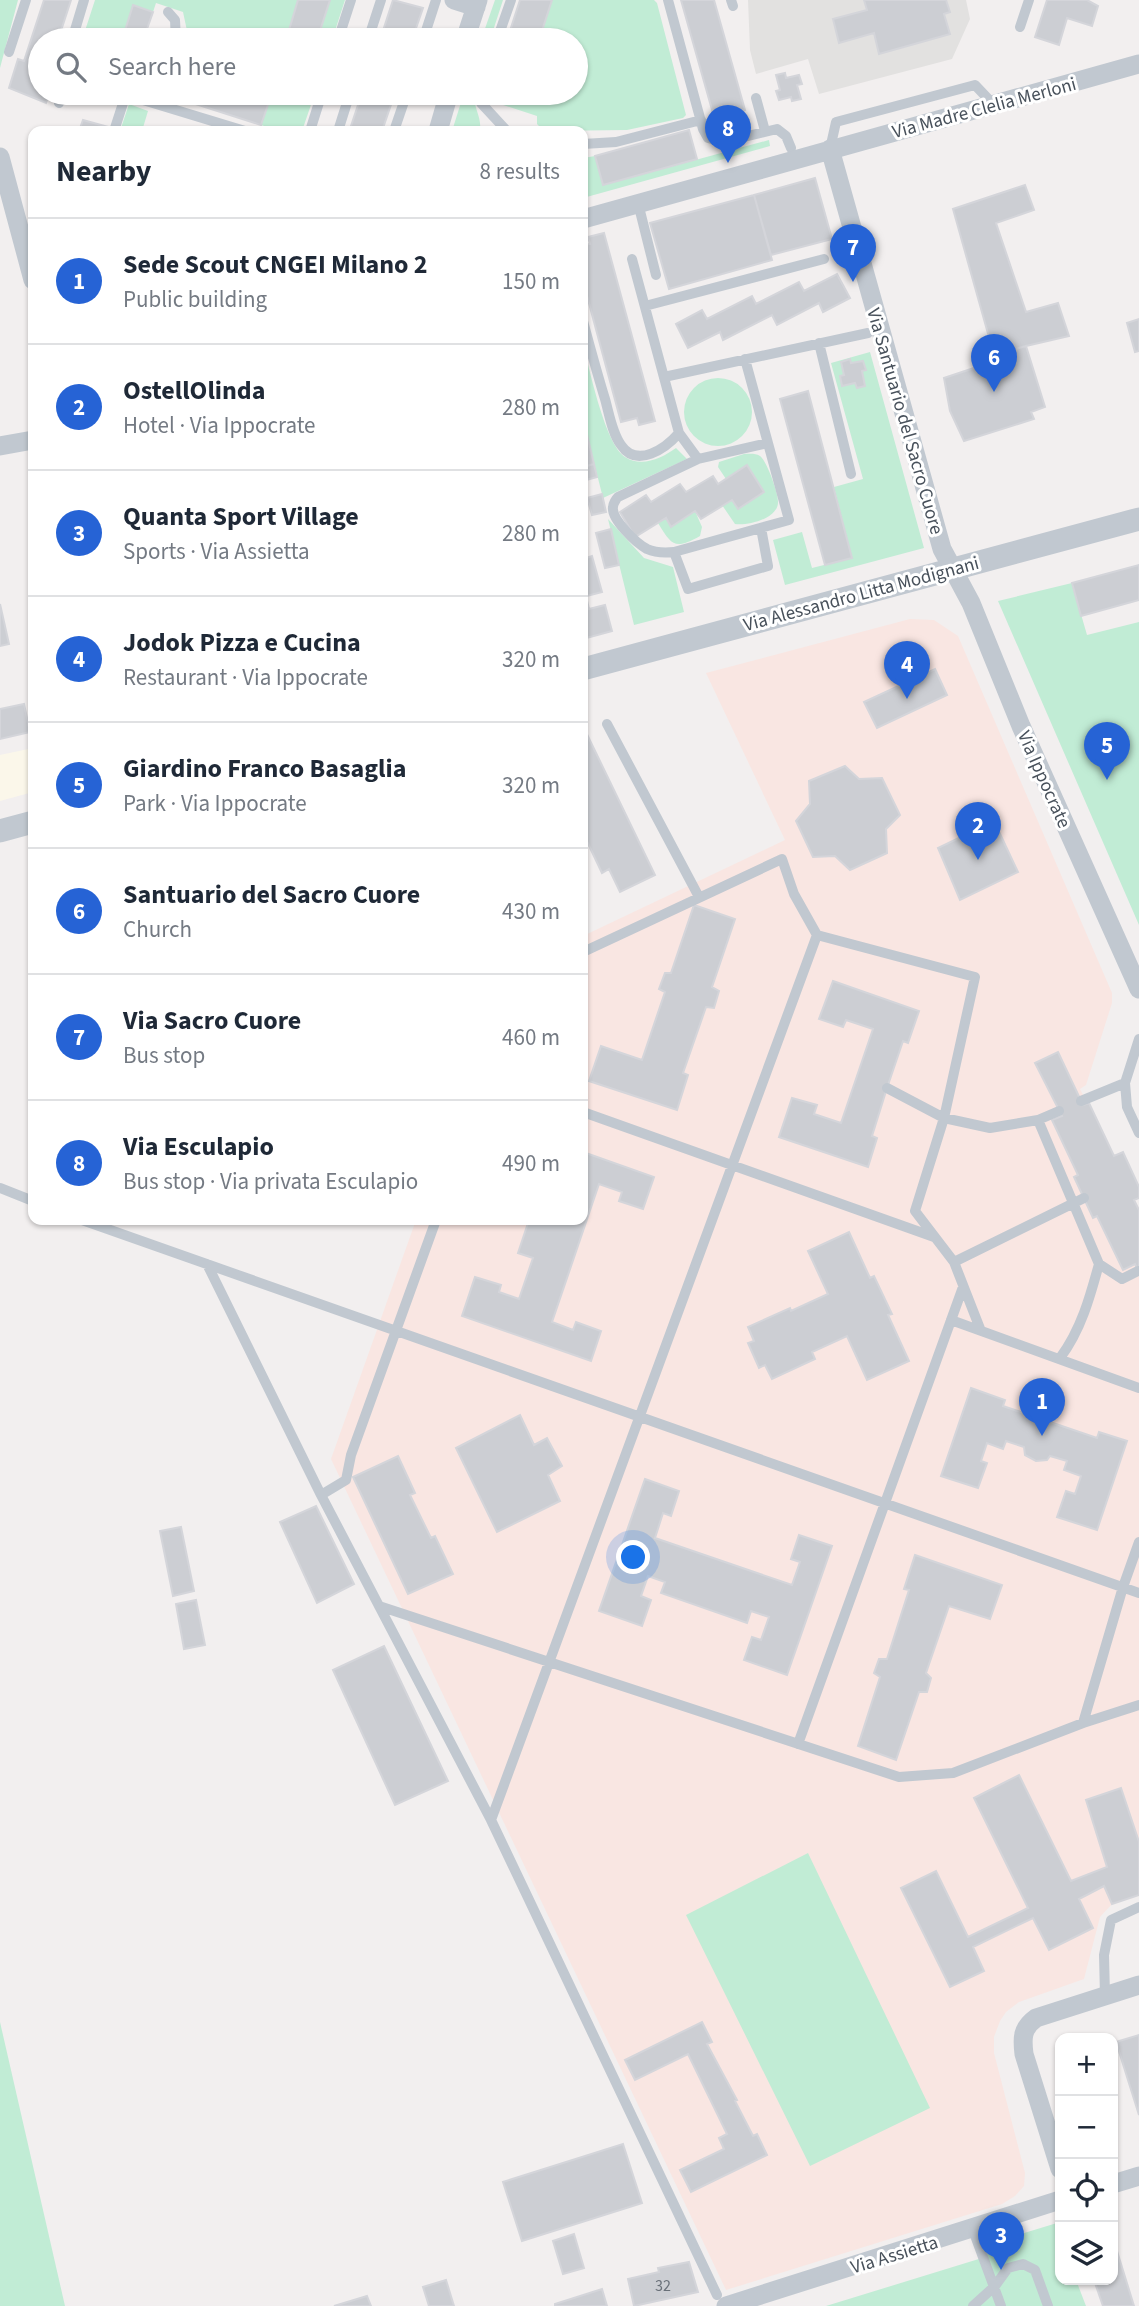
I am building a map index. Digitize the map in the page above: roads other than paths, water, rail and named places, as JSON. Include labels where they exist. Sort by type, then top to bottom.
[{"type":"street","points":[[454,0],[477,4],[469,28]]},
{"type":"street","name":"Via Madre Clelia Merloni","points":[[588,218],[1139,64]]},
{"type":"street","points":[[439,126],[446,105]]},
{"type":"street","name":"Via Santuario del Sacro Cuore","points":[[830,149],[942,549],[953,569]]},
{"type":"street","points":[[0,157],[28,261]]},
{"type":"street","points":[[0,446],[28,441]]},
{"type":"street","name":"Via Alessandro Litta Modignani","points":[[588,668],[1139,519]]},
{"type":"street","name":"Via Ippocrate","points":[[953,569],[971,603],[1021,726],[1139,989]]},
{"type":"street","points":[[0,831],[28,823]]},
{"type":"street","points":[[1057,2159],[1024,2054],[1022,2037],[1027,2025],[1036,2018],[1139,1985]]},
{"type":"street","points":[[1118,2182],[1139,2176]]},
{"type":"street","name":"Via Assietta","points":[[722,2301],[973,2230],[1055,2202]]},
{"type":"lane","points":[[9,52],[26,0]]},
{"type":"lane","points":[[76,28],[84,0]]},
{"type":"lane","points":[[342,28],[351,0]]},
{"type":"lane","points":[[372,28],[381,0]]},
{"type":"lane","points":[[427,28],[436,0]]},
{"type":"lane","points":[[502,28],[511,0]]},
{"type":"lane","points":[[668,0],[708,138],[723,142],[777,129],[786,136],[791,148]]},
{"type":"lane","points":[[1020,27],[1029,0]]},
{"type":"lane","points":[[168,12],[175,20],[175,28]]},
{"type":"lane","points":[[756,98],[765,131]]},
{"type":"lane","points":[[115,126],[120,105]]},
{"type":"lane","points":[[161,105],[229,126]]},
{"type":"lane","points":[[312,126],[318,105]]},
{"type":"lane","points":[[340,126],[346,105]]},
{"type":"lane","points":[[396,126],[403,105]]},
{"type":"lane","points":[[483,105],[502,126]]},
{"type":"lane","points":[[588,144],[616,142],[701,121]]},
{"type":"lane","points":[[638,203],[656,275]]},
{"type":"lane","points":[[632,259],[679,433],[698,459]]},
{"type":"lane","points":[[645,306],[824,259]]},
{"type":"lane","points":[[664,377],[868,333]]},
{"type":"lane","points":[[588,339],[609,416],[621,445],[629,453],[655,454],[664,449],[679,433]]},
{"type":"lane","points":[[819,343],[852,474]]},
{"type":"lane","points":[[745,359],[768,443],[789,520],[674,552],[653,551],[634,540],[614,515],[612,505],[618,497],[698,459],[768,443]]},
{"type":"lane","points":[[674,552],[688,589],[768,566],[761,528]]},
{"type":"lane","points":[[607,724],[699,897]]},
{"type":"lane","points":[[588,950],[782,859],[794,894],[817,935],[975,977],[944,1118],[915,1211],[954,1262],[981,1331]]},
{"type":"lane","points":[[491,1820],[817,935]]},
{"type":"lane","points":[[1139,1039],[1125,1083],[1127,1107],[1139,1133]]},
{"type":"lane","points":[[1081,1101],[1125,1083]]},
{"type":"lane","points":[[887,1088],[944,1118],[990,1128],[1038,1120],[1059,1111]]},
{"type":"lane","points":[[588,1114],[934,1237]]},
{"type":"lane","points":[[1038,1120],[1099,1264],[1122,1279],[1138,1271]]},
{"type":"lane","points":[[0,1188],[28,1199]]},
{"type":"lane","points":[[954,1262],[1084,1198]]},
{"type":"lane","points":[[96,1225],[1139,1593]]},
{"type":"lane","points":[[321,1495],[345,1480],[351,1455],[434,1225]]},
{"type":"lane","points":[[207,1264],[321,1495],[491,1820],[722,2301]]},
{"type":"lane","points":[[1060,1358],[1070,1344],[1088,1305],[1099,1264]]},
{"type":"lane","points":[[798,1744],[963,1287]]},
{"type":"lane","points":[[951,1320],[1139,1388]]},
{"type":"lane","points":[[1083,1723],[1139,1542]]},
{"type":"lane","points":[[379,1606],[899,1777],[953,1773],[1083,1723],[1139,1705]]},
{"type":"lane","points":[[1105,1996],[1104,1955],[1111,1920],[1139,1907]]},
{"type":"lane","points":[[973,2230],[1001,2306]]},
{"type":"lane","points":[[973,2306],[995,2286],[1008,2269],[1023,2264],[1035,2270],[1048,2306]]},
{"type":"place","name":"Via Esculapio","points":[[728,163]]},
{"type":"place","name":"Via Sacro Cuore","points":[[853,282]]},
{"type":"place","name":"Santuario del Sacro Cuore","points":[[994,392]]},
{"type":"place","name":"Jodok Pizza e Cucina","points":[[907,699]]},
{"type":"place","name":"Giardino Franco Basaglia","points":[[1107,780]]},
{"type":"place","name":"OstellOlinda","points":[[978,860]]},
{"type":"place","name":"Sede Scout CNGEI Milano 2","points":[[1042,1436]]},
{"type":"place","name":"Quanta Sport Village","points":[[1001,2270]]}]
